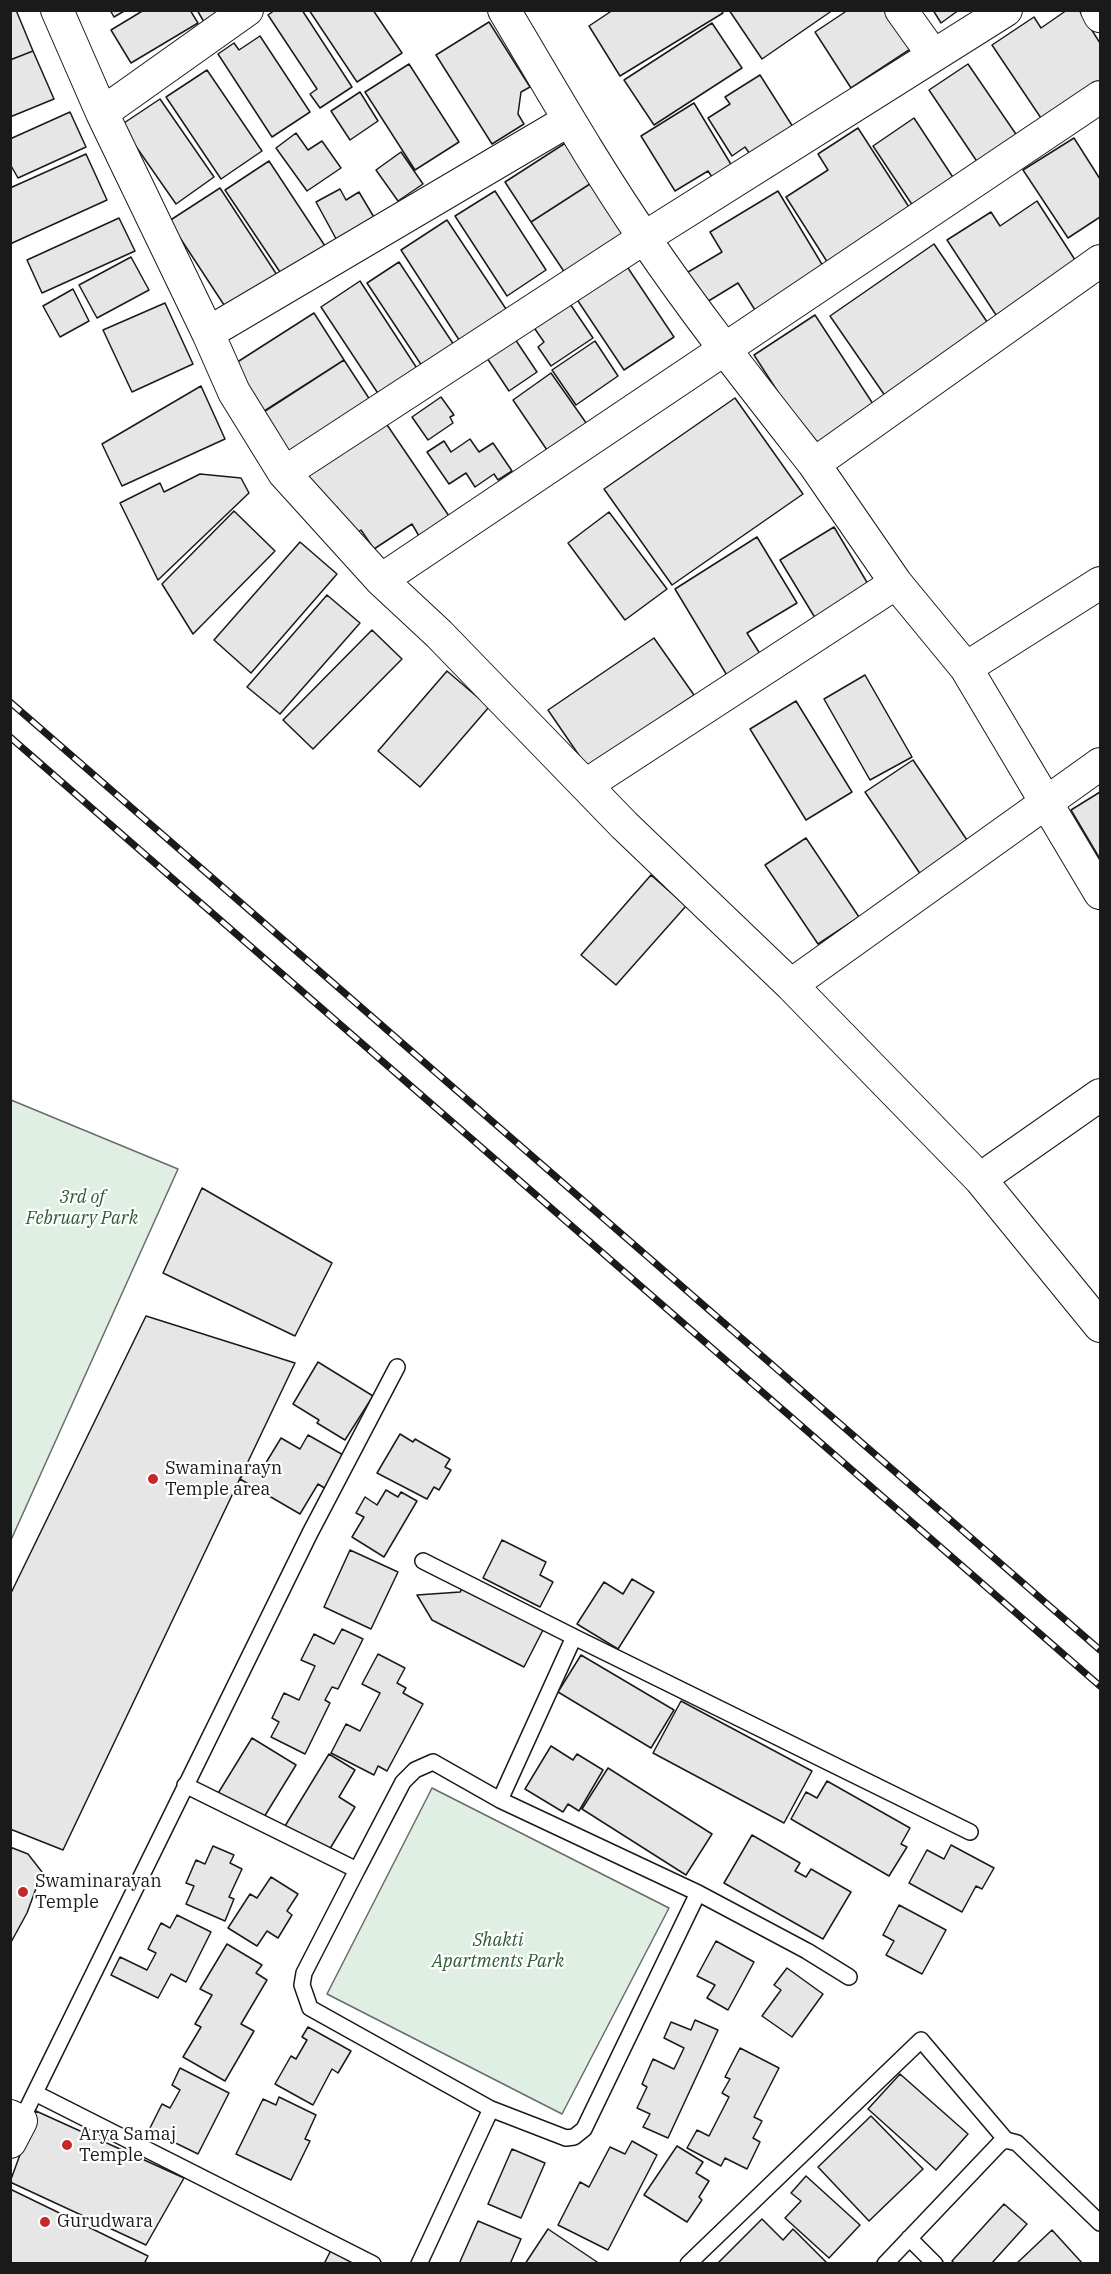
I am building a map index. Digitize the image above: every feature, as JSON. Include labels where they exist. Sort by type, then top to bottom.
[{"type":"street","points":[[57,10],[102,112],[208,333],[234,393],[284,473],[381,580],[439,634],[624,825],[791,986],[980,1179],[1101,1326]]},
{"type":"street","points":[[102,112],[247,10]]},
{"type":"street","points":[[504,10],[568,120],[644,238],[724,350],[814,464],[896,583],[966,668],[1101,894]]},
{"type":"street","points":[[901,10],[933,55]]},
{"type":"street","points":[[284,473],[644,238],[1006,10]]},
{"type":"street","points":[[1097,10],[1101,16]]},
{"type":"street","points":[[381,580],[1101,97]]},
{"type":"street","points":[[208,333],[568,120]]},
{"type":"street","points":[[814,464],[1101,261]]},
{"type":"street","points":[[586,785],[896,583]]},
{"type":"street","points":[[966,668],[1101,583]]},
{"type":"street","points":[[791,986],[1101,764]]},
{"type":"street","points":[[980,1179],[1101,1095]]},
{"type":"lane","points":[[14,2126],[35,2093],[310,1533],[397,1367]]},
{"type":"lane","points":[[423,1561],[970,1832]]},
{"type":"lane","points":[[500,1800],[574,1636]]},
{"type":"lane","points":[[698,1893],[584,2129],[574,2137],[566,2138],[491,2109],[310,2008],[303,1985],[304,1973],[403,1782],[415,1770],[433,1762],[500,1800],[698,1893],[807,1951],[849,1977]]},
{"type":"lane","points":[[185,1785],[357,1870]]},
{"type":"lane","points":[[688,2264],[921,2040],[1005,2140],[1017,2143],[1101,2223]]},
{"type":"lane","points":[[35,2093],[372,2264]]},
{"type":"lane","points":[[419,2264],[491,2109]]},
{"type":"lane","points":[[885,2264],[1005,2140]]},
{"type":"lane","points":[[909,2238],[935,2264]]},
{"type":"green space","name":"3rd of February Park","points":[[11,1100],[178,1169],[11,1540]]},
{"type":"green space","name":"Shakti Apartments Park","points":[[432,1788],[669,1908],[562,2114],[327,1994]]},
{"type":"building","points":[[10,10],[16,10],[33,51],[10,60]]},
{"type":"building","points":[[110,10],[126,10],[114,17]]},
{"type":"building","points":[[144,10],[190,10],[198,23],[131,63],[111,30]]},
{"type":"building","points":[[197,10],[233,10],[207,27]]},
{"type":"building","points":[[275,10],[302,10],[352,87],[320,108],[310,94],[317,89],[268,15]]},
{"type":"building","points":[[309,10],[373,10],[402,53],[357,82]]},
{"type":"building","points":[[613,10],[721,10],[723,13],[620,76],[589,26]]},
{"type":"building","points":[[729,10],[833,10],[762,59]]},
{"type":"building","points":[[848,10],[892,10],[915,46],[851,88],[815,32]]},
{"type":"building","points":[[933,10],[959,10],[941,23]]},
{"type":"building","points":[[1067,10],[1079,10],[1100,43],[1100,84],[1049,130],[992,45],[1034,17],[1041,28]]},
{"type":"building","points":[[489,22],[530,87],[521,92],[518,114],[524,124],[492,144],[436,55]]},
{"type":"building","points":[[712,23],[742,68],[654,125],[624,80]]},
{"type":"building","points":[[260,36],[310,112],[272,137],[218,54],[234,43],[239,50]]},
{"type":"building","points":[[33,51],[54,99],[10,117],[10,60]]},
{"type":"building","points":[[409,64],[459,142],[415,170],[365,92]]},
{"type":"building","points":[[968,64],[1022,143],[982,169],[929,90]]},
{"type":"building","points":[[207,70],[262,151],[221,179],[166,97]]},
{"type":"building","points":[[760,75],[793,127],[754,160],[745,147],[732,156],[708,118],[730,104],[725,97]]},
{"type":"building","points":[[360,92],[378,121],[350,140],[331,111]]},
{"type":"building","points":[[160,99],[214,177],[176,204],[121,125]]},
{"type":"building","points":[[694,103],[735,171],[716,183],[708,171],[675,191],[641,136]]},
{"type":"building","points":[[70,112],[86,147],[18,178],[10,164],[10,139]]},
{"type":"building","points":[[914,118],[960,188],[919,215],[873,146]]},
{"type":"building","points":[[858,128],[916,218],[833,271],[786,197],[828,170],[818,154]]},
{"type":"building","points":[[296,133],[308,150],[322,141],[341,168],[307,191],[276,148]]},
{"type":"building","points":[[1074,138],[1100,179],[1100,217],[1068,238],[1023,170]]},
{"type":"building","points":[[567,142],[593,182],[531,222],[505,182]]},
{"type":"building","points":[[401,152],[423,184],[398,201],[376,170]]},
{"type":"building","points":[[86,154],[107,200],[10,244],[10,188]]},
{"type":"building","points":[[269,161],[325,246],[282,275],[225,190]]},
{"type":"building","points":[[593,182],[629,237],[567,276],[531,222]]},
{"type":"building","points":[[220,188],[277,275],[226,308],[169,221]]},
{"type":"building","points":[[340,189],[346,200],[359,192],[378,224],[340,246],[316,202]]},
{"type":"building","points":[[495,191],[546,270],[507,296],[455,216]]},
{"type":"building","points":[[778,191],[829,276],[760,318],[738,283],[702,305],[683,275],[722,252],[710,232]]},
{"type":"building","points":[[1037,201],[1079,266],[998,318],[947,240],[991,212],[1000,226]]},
{"type":"building","points":[[119,218],[135,251],[42,293],[27,260]]},
{"type":"building","points":[[447,220],[510,315],[463,346],[401,250]]},
{"type":"building","points":[[934,244],[994,332],[890,403],[830,316]]},
{"type":"building","points":[[131,257],[149,290],[97,318],[79,285]]},
{"type":"building","points":[[622,259],[674,337],[624,370],[572,292]]},
{"type":"building","points":[[399,262],[456,348],[424,369],[367,283]]},
{"type":"building","points":[[360,281],[422,376],[383,401],[321,307]]},
{"type":"building","points":[[73,289],[89,321],[60,337],[43,306]]},
{"type":"building","points":[[564,295],[593,338],[551,366],[538,347],[544,342],[528,319]]},
{"type":"building","points":[[165,303],[193,364],[132,392],[103,330]]},
{"type":"building","points":[[314,313],[344,360],[259,415],[228,368]]},
{"type":"building","points":[[815,315],[875,407],[813,446],[754,355]]},
{"type":"building","points":[[509,330],[537,372],[509,391],[481,349]]},
{"type":"building","points":[[595,341],[618,376],[576,405],[552,370]]},
{"type":"building","points":[[344,360],[374,406],[289,462],[258,415]]},
{"type":"building","points":[[551,373],[589,427],[549,453],[513,400]]},
{"type":"building","points":[[201,386],[225,439],[122,486],[102,444]]},
{"type":"building","points":[[441,397],[454,415],[450,417],[453,423],[428,440],[412,417]]},
{"type":"building","points":[[735,398],[803,494],[672,585],[604,489]]},
{"type":"building","points":[[381,416],[449,516],[419,536],[412,524],[374,549],[361,530],[355,534],[337,507],[332,510],[300,471]]},
{"type":"building","points":[[470,439],[479,452],[493,443],[512,471],[498,480],[494,474],[475,487],[466,473],[449,484],[427,452],[444,441],[451,452]]},
{"type":"building","points":[[200,474],[241,478],[249,493],[158,580],[120,503],[160,483],[164,492]]},
{"type":"building","points":[[234,511],[275,551],[193,634],[162,584]]},
{"type":"building","points":[[609,512],[667,589],[625,620],[568,543]]},
{"type":"building","points":[[834,527],[871,589],[817,621],[780,560]]},
{"type":"building","points":[[757,537],[797,603],[747,633],[762,657],[728,677],[675,589]]},
{"type":"building","points":[[300,542],[337,574],[251,673],[214,640]]},
{"type":"building","points":[[327,595],[360,623],[280,714],[247,687]]},
{"type":"building","points":[[372,630],[402,659],[313,749],[283,720]]},
{"type":"building","points":[[654,638],[694,695],[587,767],[548,710]]},
{"type":"building","points":[[447,671],[489,707],[420,787],[378,751]]},
{"type":"building","points":[[865,675],[912,757],[870,780],[824,699]]},
{"type":"building","points":[[796,701],[852,792],[806,820],[750,729]]},
{"type":"building","points":[[913,760],[971,846],[923,878],[865,792]]},
{"type":"building","points":[[1100,792],[1100,859],[1071,810]]},
{"type":"building","points":[[806,838],[859,917],[818,944],[765,865]]},
{"type":"building","points":[[651,875],[686,906],[616,985],[581,955]]},
{"type":"building","points":[[202,1188],[332,1263],[295,1336],[163,1273]]},
{"type":"building","name":"Swaminarayn Temple area","points":[[146,1316],[295,1363],[63,1850],[10,1829],[10,1595]]},
{"type":"building","points":[[318,1362],[373,1396],[345,1440],[317,1423],[319,1420],[293,1404]]},
{"type":"building","points":[[400,1434],[413,1442],[415,1439],[450,1459],[445,1467],[451,1470],[439,1490],[434,1487],[427,1499],[377,1473]]},
{"type":"building","points":[[308,1435],[345,1456],[326,1489],[318,1484],[300,1514],[240,1479],[249,1464],[261,1471],[281,1438],[300,1449]]},
{"type":"building","points":[[386,1490],[398,1497],[401,1492],[417,1501],[384,1557],[352,1537],[364,1517],[356,1513],[365,1497],[377,1505]]},
{"type":"building","points":[[502,1540],[546,1562],[540,1575],[553,1582],[540,1607],[483,1578]]},
{"type":"building","points":[[350,1550],[398,1572],[371,1629],[324,1607]]},
{"type":"building","points":[[632,1579],[654,1592],[618,1649],[577,1624],[604,1582],[623,1594]]},
{"type":"building","points":[[463,1587],[544,1628],[524,1667],[432,1620],[417,1595],[460,1592]]},
{"type":"building","points":[[342,1629],[363,1639],[338,1689],[332,1687],[325,1700],[330,1703],[305,1754],[271,1737],[279,1722],[272,1718],[284,1693],[299,1700],[315,1666],[301,1660],[314,1634],[334,1644]]},
{"type":"building","points":[[378,1654],[405,1668],[397,1683],[406,1688],[403,1693],[423,1704],[387,1771],[378,1766],[374,1775],[331,1753],[346,1724],[360,1731],[380,1693],[362,1684]]},
{"type":"building","points":[[581,1655],[674,1710],[651,1748],[558,1692]]},
{"type":"building","points":[[681,1701],[812,1771],[784,1823],[653,1753]]},
{"type":"building","points":[[252,1738],[296,1765],[261,1822],[217,1795]]},
{"type":"building","points":[[551,1746],[573,1760],[577,1754],[603,1770],[579,1811],[568,1804],[563,1812],[525,1789]]},
{"type":"building","points":[[329,1754],[355,1770],[339,1797],[355,1807],[328,1852],[285,1826]]},
{"type":"building","points":[[608,1768],[712,1834],[686,1875],[582,1809]]},
{"type":"building","points":[[827,1781],[910,1828],[901,1844],[907,1847],[889,1876],[791,1819],[806,1792],[817,1798]]},
{"type":"building","points":[[752,1835],[800,1863],[795,1871],[806,1877],[811,1869],[851,1892],[823,1939],[724,1883]]},
{"type":"building","points":[[951,1845],[994,1868],[982,1889],[976,1886],[962,1912],[909,1883],[927,1850],[944,1859]]},
{"type":"building","points":[[213,1846],[234,1855],[230,1863],[242,1869],[229,1897],[234,1899],[225,1921],[186,1904],[194,1886],[186,1883],[196,1860],[205,1864]]},
{"type":"building","name":"Swaminarayan Temple","points":[[10,1847],[28,1854],[42,1872],[27,1913],[10,1944]]},
{"type":"building","points":[[271,1877],[298,1894],[287,1911],[292,1915],[278,1938],[267,1931],[257,1946],[228,1928],[250,1894],[257,1898]]},
{"type":"building","points":[[899,1905],[946,1930],[922,1974],[886,1955],[894,1941],[883,1935]]},
{"type":"building","points":[[177,1915],[211,1932],[186,1982],[171,1974],[158,1998],[111,1975],[120,1957],[147,1970],[156,1953],[148,1949],[161,1923],[170,1928]]},
{"type":"building","points":[[716,1941],[754,1962],[728,2010],[707,1998],[715,1985],[697,1976]]},
{"type":"building","points":[[227,1944],[262,1965],[256,1973],[267,1980],[241,2024],[254,2031],[225,2081],[183,2057],[201,2027],[195,2024],[212,1995],[200,1989]]},
{"type":"building","points":[[787,1968],[823,1994],[792,2037],[762,2016],[781,1990],[774,1985]]},
{"type":"building","points":[[695,2020],[718,2030],[668,2138],[643,2127],[650,2114],[637,2108],[647,2087],[642,2084],[653,2059],[674,2069],[684,2048],[664,2038],[671,2022],[691,2030]]},
{"type":"building","points":[[308,2027],[351,2051],[338,2073],[332,2069],[313,2105],[275,2084],[291,2056],[296,2059],[307,2040],[302,2037]]},
{"type":"building","points":[[740,2048],[779,2068],[754,2117],[762,2121],[753,2138],[760,2142],[747,2169],[725,2158],[721,2166],[687,2148],[697,2130],[709,2136],[729,2097],[722,2093],[730,2079],[725,2077]]},
{"type":"building","points":[[180,2068],[229,2093],[198,2154],[149,2130],[162,2104],[170,2108],[180,2090],[172,2085]]},
{"type":"building","points":[[900,2074],[968,2134],[936,2170],[868,2109]]},
{"type":"building","points":[[279,2097],[316,2115],[305,2139],[310,2141],[291,2180],[236,2154],[263,2099],[276,2105]]},
{"type":"building","name":"Arya Samaj Temple","points":[[36,2111],[184,2178],[146,2245],[10,2182]]},
{"type":"building","points":[[871,2116],[923,2169],[869,2221],[818,2167]]},
{"type":"building","points":[[632,2141],[657,2155],[608,2250],[558,2225],[580,2182],[589,2187],[610,2147],[625,2154]]},
{"type":"building","points":[[677,2146],[703,2162],[696,2173],[709,2181],[699,2197],[702,2200],[687,2222],[644,2195]]},
{"type":"building","points":[[512,2149],[545,2163],[521,2218],[488,2204]]},
{"type":"building","points":[[806,2176],[860,2225],[829,2258],[785,2218],[801,2201],[791,2193]]},
{"type":"building","name":"Gurudwara","points":[[10,2189],[148,2256],[144,2264],[10,2264]]},
{"type":"building","points":[[1004,2204],[1027,2224],[991,2264],[955,2264],[952,2261]]},
{"type":"building","points":[[762,2219],[783,2240],[793,2229],[828,2264],[717,2264]]},
{"type":"building","points":[[478,2221],[521,2239],[510,2264],[459,2264]]},
{"type":"building","points":[[548,2229],[600,2264],[525,2264]]},
{"type":"building","points":[[1052,2230],[1083,2264],[1016,2264]]},
{"type":"building","points":[[331,2250],[357,2264],[324,2264]]},
{"type":"railway","points":[[10,702],[1100,1650]]},
{"type":"railway","points":[[10,737],[1100,1686]]},
{"type":"place","name":"Swaminarayn Temple area","points":[[153,1479]]},
{"type":"place","name":"Swaminarayan Temple","points":[[23,1892]]},
{"type":"place","name":"Arya Samaj Temple","points":[[67,2145]]},
{"type":"place","name":"Gurudwara","points":[[45,2222]]}]
